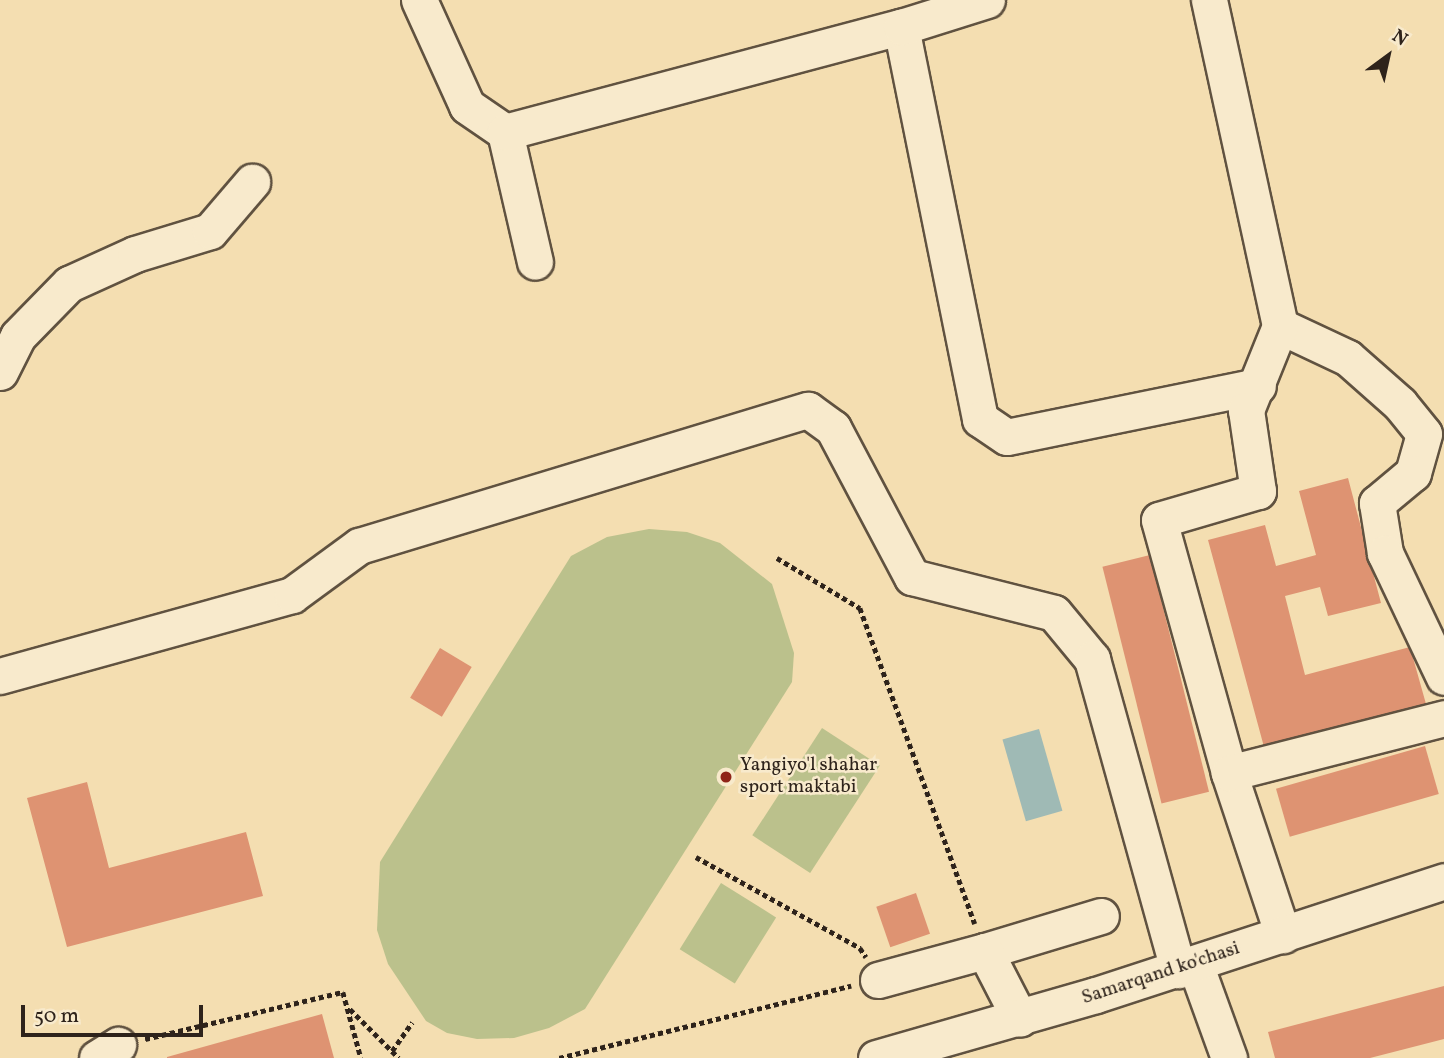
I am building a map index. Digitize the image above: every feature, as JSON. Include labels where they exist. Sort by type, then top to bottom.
[{"type":"street","points":[[419,0],[467,106],[505,132],[535,262]]},
{"type":"street","points":[[505,132],[901,27],[934,8],[987,0]]},
{"type":"street","points":[[1209,0],[1280,326],[1258,386],[1245,410],[1258,491],[1159,520],[1229,773],[1283,935]]},
{"type":"street","points":[[901,27],[980,419],[1007,437],[1258,386]]},
{"type":"street","points":[[0,372],[18,337],[69,284],[135,254],[211,231],[252,181]]},
{"type":"street","points":[[1280,326],[1348,358],[1400,404],[1424,434],[1413,473],[1377,503],[1385,553],[1444,677]]},
{"type":"street","points":[[0,676],[292,595],[359,546],[808,410],[834,428],[912,577],[1054,613],[1092,659],[1186,967],[1229,1058]]},
{"type":"street","points":[[1229,773],[1444,718]]},
{"type":"street","name":"Samarqand ko'chasi","points":[[876,1058],[1020,1019],[1444,881]]},
{"type":"street","points":[[878,980],[1101,916]]},
{"type":"street","points":[[985,951],[1020,1019]]},
{"type":"path","points":[[777,558],[860,608],[985,951]]},
{"type":"path","points":[[559,1058],[878,980],[860,948],[696,857]]},
{"type":"path","points":[[108,1051],[343,992],[361,1058]]},
{"type":"path","points":[[348,1008],[399,1058]]},
{"type":"path","points":[[392,1052],[412,1022]]},
{"type":"green space","points":[[649,529],[687,532],[720,543],[772,584],[794,653],[792,682],[585,1009],[549,1028],[514,1038],[477,1039],[447,1033],[426,1021],[388,964],[377,930],[380,862],[571,556],[607,537]]},
{"type":"green space","points":[[822,728],[880,766],[810,873],[752,835]]},
{"type":"green space","points":[[721,883],[776,917],[735,984],[680,949]]},
{"type":"water","points":[[1039,729],[1062,811],[1026,821],[1002,739]]},
{"type":"building","points":[[1348,478],[1381,603],[1328,616],[1320,587],[1285,596],[1305,675],[1410,647],[1426,704],[1264,747],[1208,540],[1265,525],[1276,566],[1316,555],[1299,491]]},
{"type":"building","points":[[1150,555],[1209,792],[1161,804],[1102,567]]},
{"type":"building","points":[[440,648],[472,667],[442,717],[410,698]]},
{"type":"building","points":[[1425,746],[1439,794],[1290,837],[1276,789]]},
{"type":"building","points":[[87,782],[109,868],[246,832],[263,896],[67,947],[27,798]]},
{"type":"building","points":[[916,893],[930,934],[890,947],[876,907]]},
{"type":"building","points":[[1444,986],[1444,1039],[1370,1058],[1275,1058],[1268,1032]]},
{"type":"building","points":[[322,1014],[334,1058],[167,1058],[167,1057]]},
{"type":"place","name":"Yangiyo'l shahar sport maktabi","points":[[726,777]]}]
